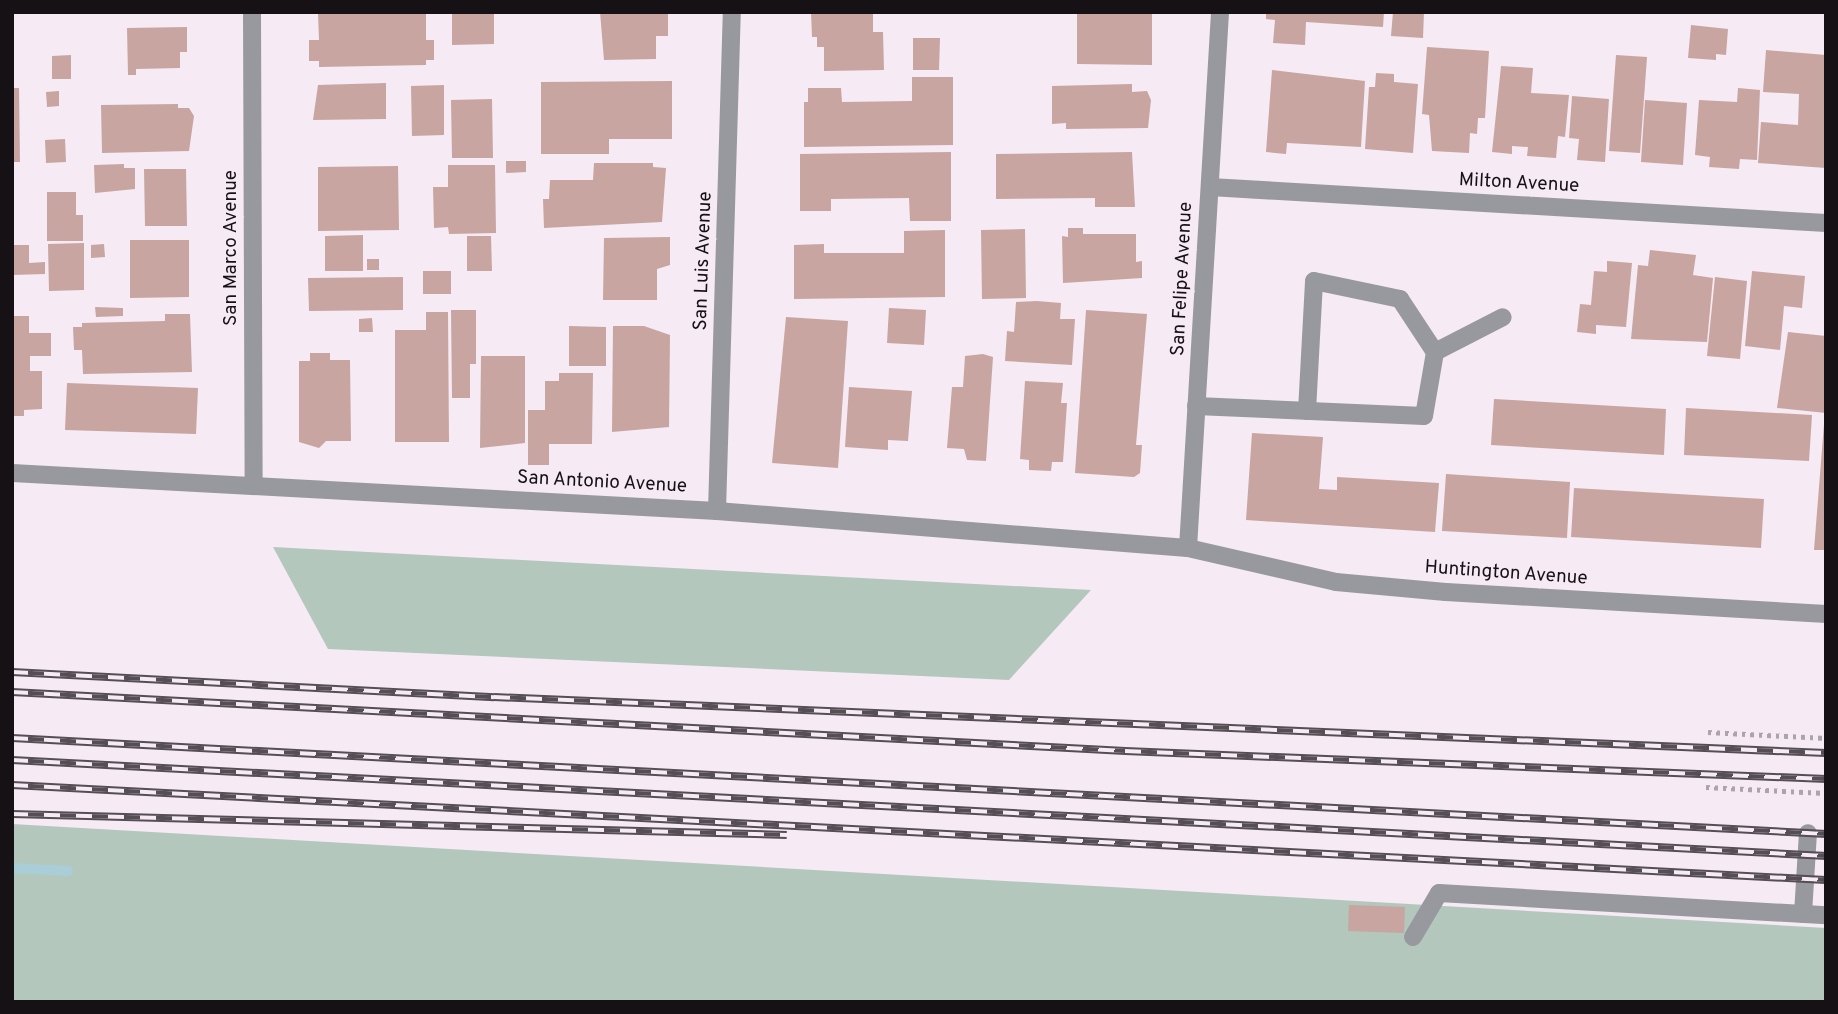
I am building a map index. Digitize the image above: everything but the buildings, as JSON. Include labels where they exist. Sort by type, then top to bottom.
[{"type":"street","name":"San Marco Avenue","points":[[251,12],[254,484]]},
{"type":"street","name":"San Luis Avenue","points":[[717,510],[732,12]]},
{"type":"street","name":"San Felipe Avenue","points":[[1188,548],[1220,12]]},
{"type":"street","name":"Milton Avenue","points":[[1209,187],[1826,223]]},
{"type":"street","points":[[1196,407],[1424,416],[1435,352],[1400,299],[1314,281],[1307,411]]},
{"type":"street","points":[[1435,352],[1503,317]]},
{"type":"street","name":"San Antonio Avenue","points":[[12,473],[717,510],[1188,548]]},
{"type":"street","name":"Huntington Avenue","points":[[1188,548],[1336,582],[1826,614]]},
{"type":"street","points":[[1803,914],[1808,833]]},
{"type":"street","points":[[1413,937],[1439,893],[1826,915]]},
{"type":"path","points":[[1708,732],[1826,738]]},
{"type":"path","points":[[1706,787],[1826,793]]},
{"type":"green space","points":[[273,547],[1091,590],[1009,680],[328,649]]},
{"type":"green space","points":[[12,824],[1826,928],[1826,1002],[12,1002]]},
{"type":"waterway","points":[[12,868],[68,871]]},
{"type":"railway","points":[[12,672],[494,697],[1826,753]]},
{"type":"railway","points":[[12,692],[1125,751],[1826,779]]},
{"type":"railway","points":[[12,738],[1826,834]]},
{"type":"railway","points":[[12,760],[1826,856]]},
{"type":"railway","points":[[12,785],[1826,880]]},
{"type":"railway","points":[[12,814],[787,835]]}]
